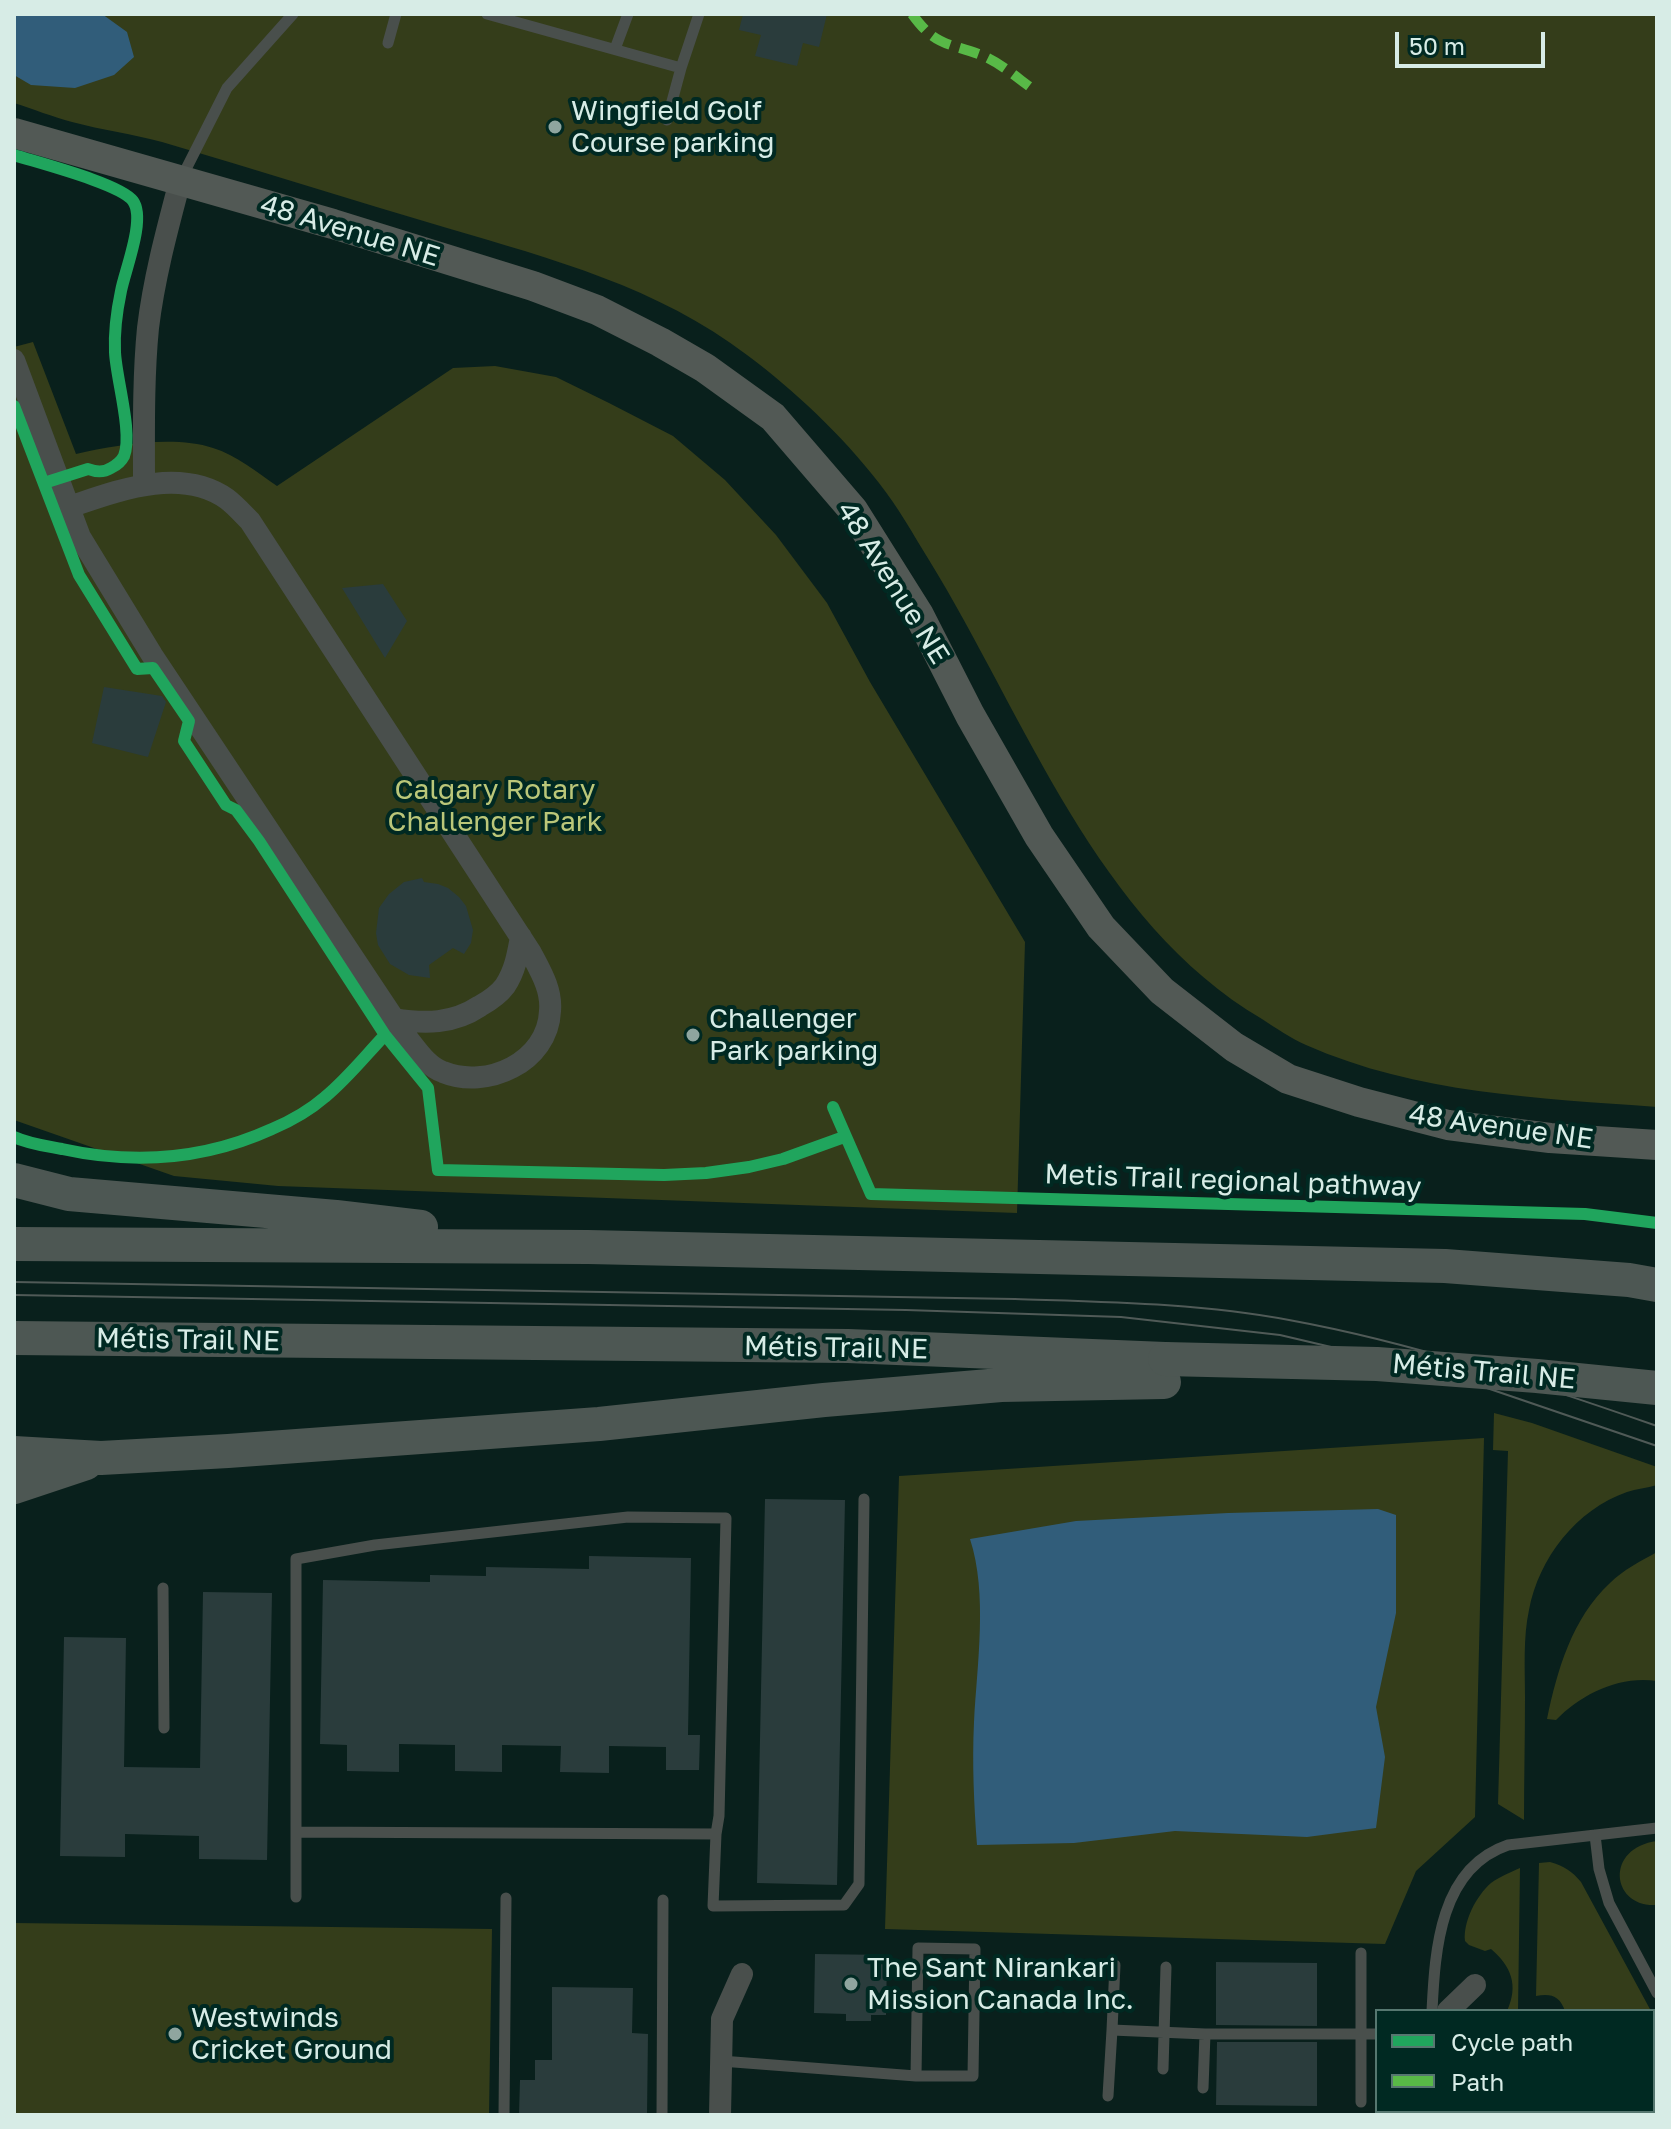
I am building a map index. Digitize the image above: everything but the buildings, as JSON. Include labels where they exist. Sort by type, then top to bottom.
[{"type":"main road","points":[[14,1180],[69,1194],[336,1217],[588,1247]]},
{"type":"main road","points":[[14,1244],[588,1247],[1445,1266],[1629,1280],[1657,1285]]},
{"type":"main road","name":"Métis Trail NE","points":[[14,1338],[848,1346],[1164,1370],[1377,1364],[1657,1388]]},
{"type":"main road","points":[[14,1453],[101,1458],[599,1424],[824,1400],[1164,1370]]},
{"type":"main road","points":[[14,1487],[101,1458]]},
{"type":"street","name":"48 Avenue NE","points":[[14,133],[533,286],[597,310],[705,368],[773,417],[853,510],[919,615],[970,715],[1039,836],[1101,927],[1162,991],[1234,1047],[1288,1079],[1359,1102],[1448,1125],[1550,1138],[1657,1145]]},
{"type":"street","points":[[144,484],[148,329],[158,263],[180,181]]},
{"type":"street","points":[[14,360],[80,537],[152,655],[423,1058],[440,1072],[465,1078],[488,1077],[505,1071],[536,1048],[547,1029],[550,1013],[550,996],[543,976],[521,937],[250,521],[226,499],[202,487],[171,483],[144,484],[69,507]]},
{"type":"street","points":[[394,1019],[424,1022],[454,1020],[481,1006],[504,988],[517,959],[521,937]]},
{"type":"street","points":[[720,2115],[722,2019],[742,1974]]},
{"type":"street","points":[[1450,2009],[1475,1985]]},
{"type":"lane","points":[[180,181],[227,88],[293,14]]},
{"type":"lane","points":[[388,43],[396,14]]},
{"type":"lane","points":[[487,14],[681,68]]},
{"type":"lane","points":[[615,49],[628,14]]},
{"type":"lane","points":[[667,120],[699,14]]},
{"type":"lane","points":[[296,1897],[296,1559],[375,1545],[628,1517],[726,1518],[719,1816],[713,1906],[844,1905],[859,1884],[864,1499]]},
{"type":"lane","points":[[163,1588],[164,1728]]},
{"type":"lane","points":[[1432,2009],[1437,1951],[1444,1920],[1452,1894],[1475,1862],[1508,1845],[1657,1828]]},
{"type":"lane","points":[[296,1832],[716,1834]]},
{"type":"lane","points":[[1595,1835],[1601,1877],[1609,1903],[1657,1993]]},
{"type":"lane","points":[[504,2115],[506,1898]]},
{"type":"lane","points":[[662,2115],[663,1900]]},
{"type":"lane","points":[[721,2061],[916,2076],[973,2076],[975,1949],[918,1948],[916,2076]]},
{"type":"lane","points":[[1361,1953],[1361,2102]]},
{"type":"lane","points":[[1108,2096],[1115,1965]]},
{"type":"lane","points":[[1163,2069],[1166,1967]]},
{"type":"lane","points":[[1112,2030],[1205,2034],[1375,2034]]},
{"type":"lane","points":[[1203,2088],[1205,2034]]},
{"type":"green space","points":[[14,14],[1657,14],[1657,1107],[1523,1096],[1434,1084],[1348,1061],[1306,1045],[1262,1019],[1204,978],[1154,928],[1109,872],[1033,749],[964,621],[893,502],[834,431],[765,369],[713,331],[677,311],[641,293],[565,264],[162,142],[72,122],[14,103]]},
{"type":"green space","name":"Calgary Rotary Challenger Park","points":[[33,342],[76,454],[144,443],[198,444],[230,455],[277,486],[453,368],[495,366],[556,377],[609,403],[673,436],[725,480],[776,535],[827,603],[870,682],[1025,942],[1017,1213],[278,1186],[174,1176],[14,1120],[14,347]]},
{"type":"green space","points":[[1494,1413],[1532,1423],[1657,1467],[1657,1485],[1627,1492],[1592,1511],[1563,1538],[1541,1572],[1527,1621],[1525,1642],[1524,1820],[1498,1804],[1508,1451],[1493,1450]]},
{"type":"green space","points":[[1484,1438],[1475,1817],[1416,1871],[1385,1944],[885,1929],[899,1476]]},
{"type":"green space","points":[[1657,1552],[1657,1681],[1629,1681],[1602,1688],[1577,1702],[1556,1720],[1547,1719],[1561,1664],[1586,1612],[1615,1578]]},
{"type":"green space","points":[[1657,1841],[1657,1905],[1630,1897],[1620,1877],[1628,1854]]},
{"type":"green space","points":[[1539,1863],[1559,1865],[1581,1882],[1650,2009],[1564,2009],[1554,1997],[1536,1996]]},
{"type":"green space","points":[[1520,1868],[1518,2009],[1508,2009],[1512,1984],[1504,1962],[1491,1949],[1485,1951],[1465,1941],[1472,1910],[1485,1888]]},
{"type":"green space","points":[[14,1923],[492,1929],[489,2115],[14,2115]]},
{"type":"green space","points":[[1655,2018],[1657,2115],[1586,2115],[1655,2113]]},
{"type":"water","points":[[14,14],[102,14],[127,32],[134,57],[114,75],[75,88],[31,85],[14,75]]},
{"type":"water","points":[[1378,1509],[1396,1515],[1396,1613],[1376,1707],[1385,1757],[1376,1828],[1307,1837],[1175,1831],[1074,1843],[977,1845],[973,1753],[980,1606],[979,1583],[970,1539],[1076,1521]]},
{"type":"tram line","points":[[14,1282],[1015,1299],[1187,1307],[1255,1314],[1383,1340],[1521,1380],[1657,1426]]},
{"type":"tram line","points":[[14,1295],[906,1310],[1121,1317],[1280,1335],[1395,1362],[1481,1386],[1657,1446]]},
{"type":"marked path","points":[[912,14],[935,38],[988,58],[1030,87]]},
{"type":"cycle path","points":[[14,155],[113,188],[133,201],[136,209],[136,232],[121,291],[115,337],[127,434],[124,456],[105,471],[88,469],[44,483]]},
{"type":"cycle path","points":[[14,406],[79,575],[137,669],[153,668],[189,721],[184,741],[226,805],[236,810],[259,841],[385,1035],[428,1088],[438,1170],[664,1175],[706,1173],[783,1159],[844,1137]]},
{"type":"cycle path","points":[[14,1137],[44,1146],[116,1157],[169,1157],[221,1147],[300,1115],[341,1083],[385,1035]]},
{"type":"cycle path","name":"Metis Trail regional pathway","points":[[833,1107],[871,1194],[1585,1214],[1657,1223]]},
{"type":"place","name":"Wingfield Golf Course parking","points":[[555,127]]},
{"type":"place","name":"Challenger Park parking","points":[[693,1035]]},
{"type":"place","name":"The Sant Nirankari Mission Canada Inc.","points":[[851,1984]]},
{"type":"place","name":"Westwinds Cricket Ground","points":[[175,2034]]}]
